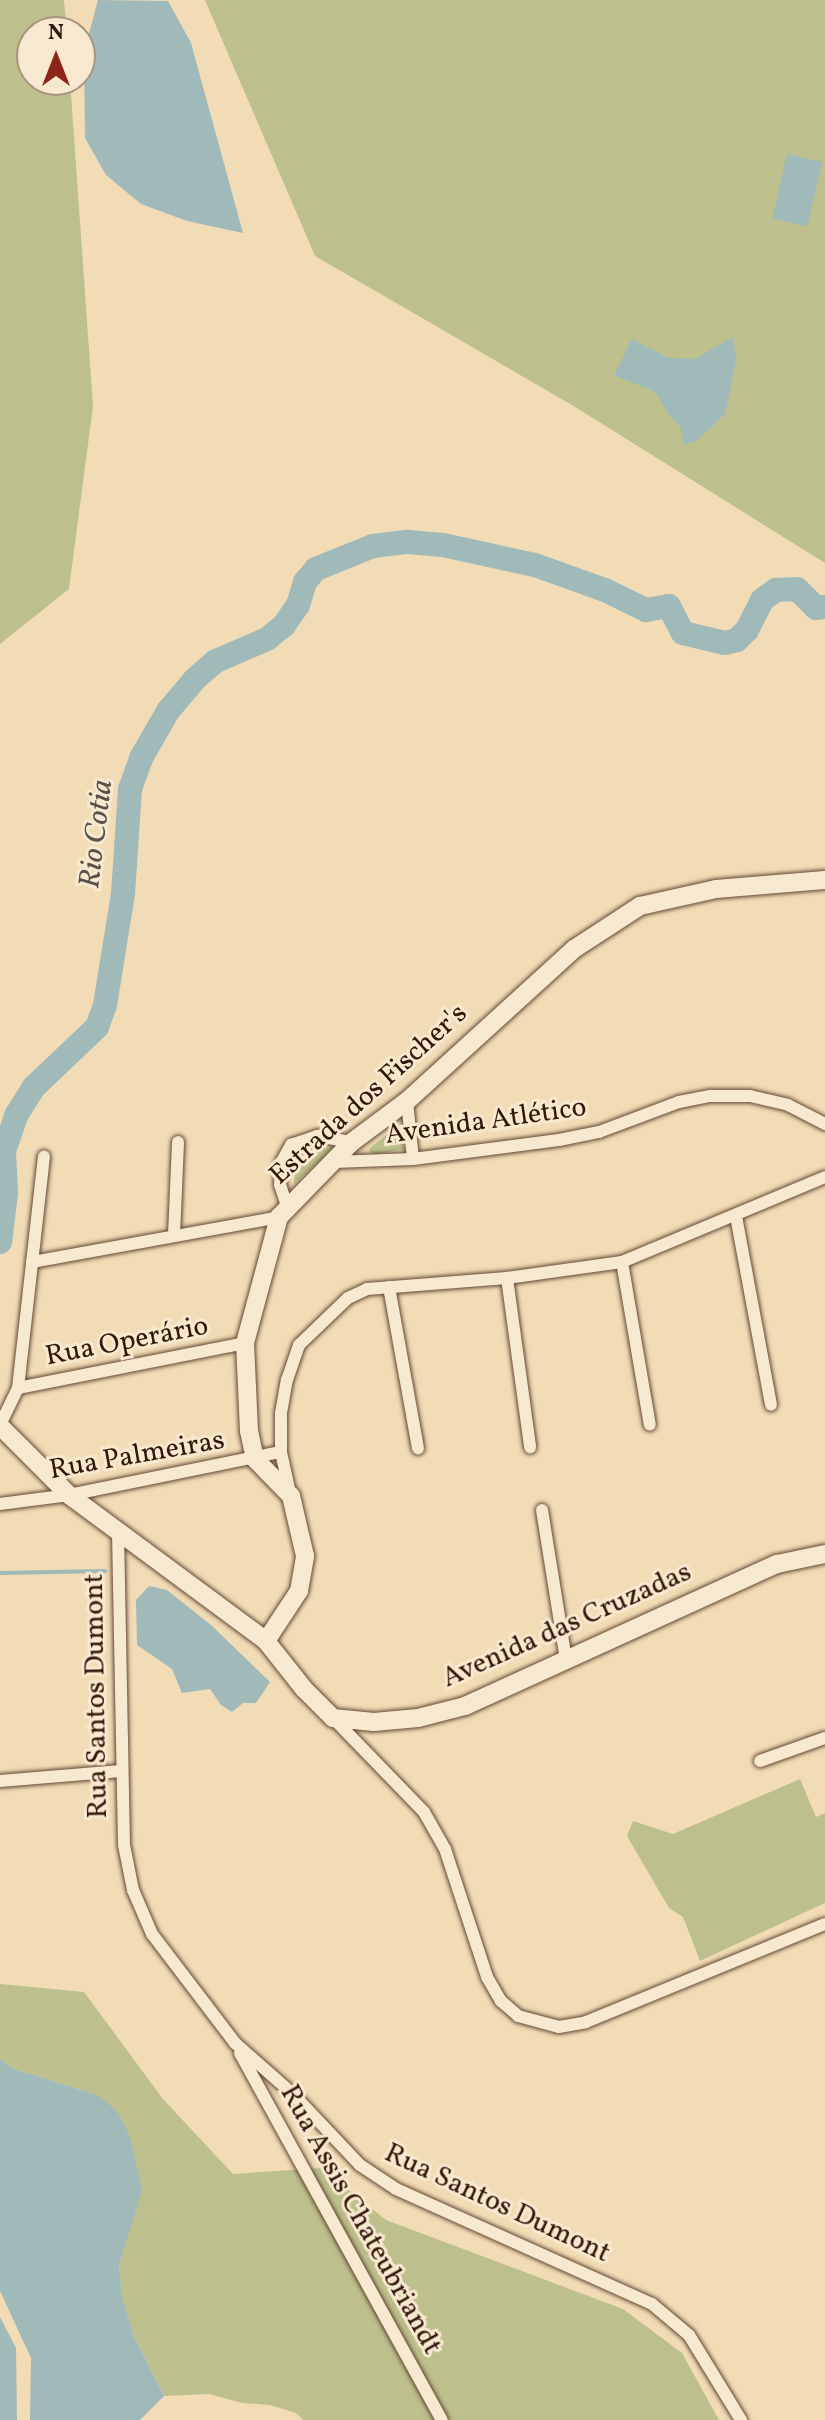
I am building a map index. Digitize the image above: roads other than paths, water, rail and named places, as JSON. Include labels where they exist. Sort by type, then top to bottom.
[{"type":"street","name":"Estrada dos Fischer's","points":[[255,1459],[249,1431],[245,1343],[283,1212],[352,1142],[407,1101],[574,949],[640,906],[716,889],[825,880]]},
{"type":"street","name":"Avenida Atlético","points":[[334,1162],[413,1159],[585,1135],[679,1102],[711,1096],[750,1096],[788,1105],[825,1124]]},
{"type":"street","points":[[407,1101],[413,1159]]},
{"type":"street","points":[[32,1262],[283,1212],[280,1174],[284,1154],[291,1145],[317,1136],[352,1142]]},
{"type":"street","points":[[174,1235],[178,1142]]},
{"type":"street","points":[[44,1156],[18,1388],[0,1426],[69,1495],[266,1641],[304,1689],[424,1812],[445,1849],[487,1977],[501,2001],[518,2016],[559,2027],[586,2022],[825,1924]]},
{"type":"street","points":[[266,1641],[299,1591],[304,1573],[300,1527],[281,1452],[281,1413],[287,1380],[299,1345],[348,1298],[367,1289],[507,1278],[622,1262],[825,1177]]},
{"type":"street","points":[[736,1216],[771,1405]]},
{"type":"street","points":[[622,1262],[650,1425]]},
{"type":"street","points":[[507,1278],[530,1447]]},
{"type":"street","points":[[389,1287],[418,1448]]},
{"type":"street","name":"Rua Operário","points":[[18,1388],[245,1343]]},
{"type":"street","name":"Rua Palmeiras","points":[[0,1504],[69,1495],[281,1452]]},
{"type":"street","points":[[255,1459],[291,1496]]},
{"type":"street","points":[[542,1510],[566,1660]]},
{"type":"street","name":"Rua Santos Dumont","points":[[118,1532],[124,1845],[133,1890],[152,1934],[235,2043],[294,2095],[360,2165],[396,2189],[652,2304],[689,2335],[741,2420]]},
{"type":"street","name":"Avenida das Cruzadas","points":[[333,1718],[374,1722],[438,1715],[465,1706],[765,1569],[825,1554]]},
{"type":"street","points":[[760,1761],[825,1738]]},
{"type":"street","points":[[0,1781],[121,1771]]},
{"type":"street","name":"Rua Assis Chateubriandt","points":[[235,2043],[442,2420]]},
{"type":"water","points":[[98,0],[168,1],[191,43],[243,233],[187,221],[141,204],[106,175],[85,138],[85,96],[96,96],[94,16]]},
{"type":"water","points":[[787,154],[822,162],[807,226],[772,218]]},
{"type":"water","points":[[733,337],[736,360],[725,414],[699,439],[684,445],[680,426],[670,417],[655,392],[614,375],[632,339],[669,358],[695,359]]},
{"type":"water","points":[[149,1586],[167,1590],[211,1625],[270,1682],[256,1703],[243,1703],[232,1712],[221,1705],[210,1689],[182,1693],[172,1669],[137,1645],[136,1600]]},
{"type":"water","points":[[0,2059],[12,2068],[100,2096],[118,2113],[130,2137],[142,2190],[119,2265],[122,2296],[134,2336],[164,2396],[140,2420],[30,2420],[31,2358],[0,2291]]},
{"type":"water","points":[[0,2317],[16,2348],[17,2420],[0,2420]]},
{"type":"waterway","name":"Rio Cotia","points":[[0,1242],[6,1193],[4,1151],[17,1114],[34,1087],[97,1027],[105,1005],[123,894],[130,789],[141,758],[168,711],[195,679],[216,661],[267,639],[284,625],[298,605],[305,582],[316,569],[373,546],[408,542],[443,545],[535,565],[605,590],[646,610],[669,606],[683,633],[725,643],[737,640],[747,630],[762,600],[776,590],[797,589],[816,608],[825,607]]},
{"type":"waterway","points":[[0,1573],[105,1571]]}]
